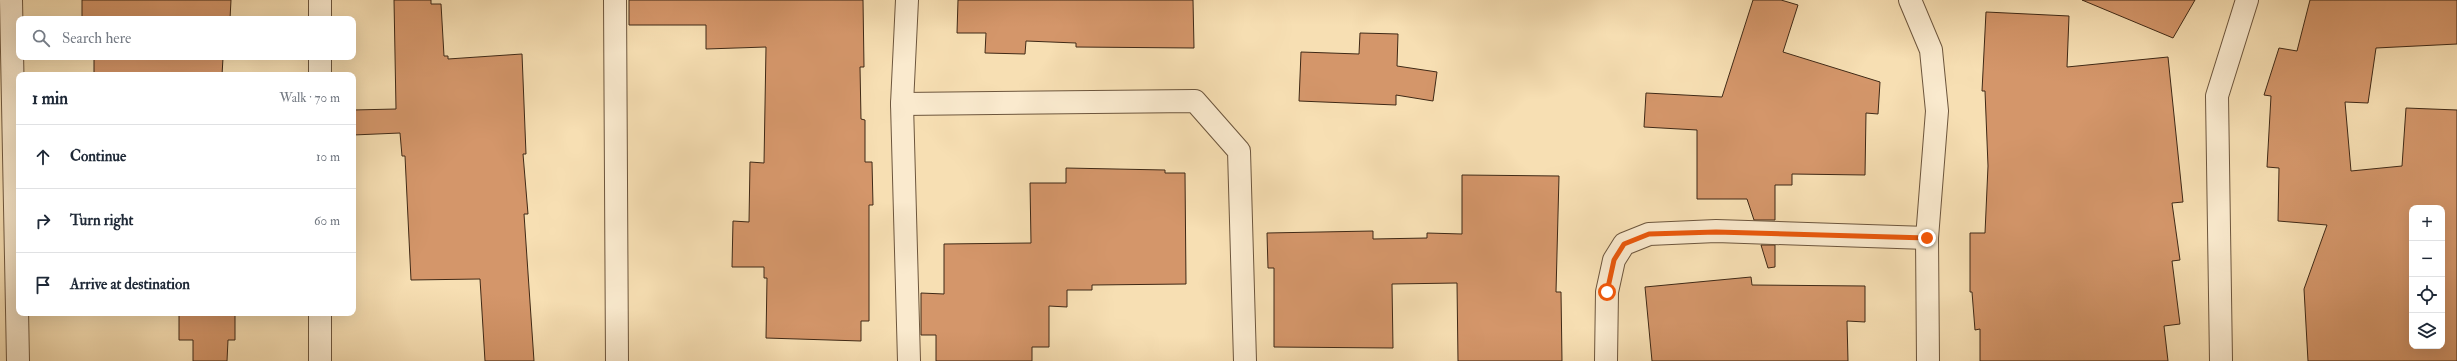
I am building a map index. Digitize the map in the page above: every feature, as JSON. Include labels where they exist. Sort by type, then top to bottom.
[{"type":"street","points":[[11,0],[16,258]]},
{"type":"street","points":[[320,0],[320,16]]},
{"type":"street","points":[[615,0],[617,361]]},
{"type":"street","points":[[907,0],[902,104],[909,361]]},
{"type":"street","points":[[1910,0],[1931,50],[1938,111],[1927,238],[1928,361]]},
{"type":"street","points":[[2221,361],[2217,96],[2247,0]]},
{"type":"street","points":[[320,60],[320,72]]},
{"type":"street","points":[[902,104],[1195,101],[1239,151],[1244,361]]},
{"type":"street","points":[[1606,361],[1607,292],[1614,260],[1624,244],[1643,236],[1649,234],[1716,232],[1927,238]]},
{"type":"street","points":[[17,316],[18,361]]},
{"type":"street","points":[[320,316],[320,361]]},
{"type":"building","points":[[82,0],[231,0],[230,16],[82,16]]},
{"type":"building","points":[[394,0],[431,0],[431,4],[441,4],[444,56],[448,56],[448,59],[522,54],[526,154],[523,154],[528,214],[524,214],[534,361],[485,361],[480,279],[411,280],[405,156],[402,156],[400,133],[356,135],[356,110],[396,109]]},
{"type":"building","points":[[629,0],[863,0],[864,67],[860,67],[861,119],[865,120],[865,162],[872,162],[873,205],[869,205],[869,321],[861,321],[861,341],[766,338],[767,278],[764,278],[764,267],[732,267],[733,221],[749,222],[750,162],[764,163],[766,47],[706,49],[706,25],[629,25]]},
{"type":"building","points":[[958,0],[1193,0],[1194,48],[1076,47],[1076,43],[1026,41],[1025,54],[985,53],[986,33],[957,33]]},
{"type":"building","points":[[1753,0],[1781,0],[1798,5],[1783,52],[1880,82],[1878,114],[1866,113],[1865,175],[1792,174],[1792,185],[1775,185],[1775,220],[1754,220],[1747,199],[1697,199],[1697,130],[1644,127],[1646,93],[1722,97]]},
{"type":"building","points":[[2082,0],[2195,0],[2173,38]]},
{"type":"building","points":[[2310,0],[2457,0],[2457,44],[2376,48],[2368,103],[2345,102],[2351,171],[2402,166],[2406,108],[2457,110],[2457,361],[2308,361],[2304,289],[2327,225],[2278,221],[2279,168],[2267,167],[2271,96],[2264,95],[2279,48],[2297,51]]},
{"type":"building","points":[[1986,12],[2069,16],[2067,67],[2168,57],[2183,202],[2172,203],[2180,260],[2172,261],[2180,324],[2164,326],[2168,361],[1980,361],[1980,329],[1975,330],[1972,292],[1970,292],[1970,233],[1985,233],[1988,166],[1985,91],[1982,91]]},
{"type":"building","points":[[1360,33],[1398,34],[1397,66],[1437,72],[1433,101],[1396,95],[1396,105],[1299,101],[1301,52],[1359,54]]},
{"type":"building","points":[[94,60],[223,60],[222,72],[94,72]]},
{"type":"building","points":[[1066,168],[1165,170],[1165,173],[1185,173],[1186,284],[1092,285],[1092,290],[1067,290],[1067,307],[1049,306],[1049,347],[1032,347],[1032,361],[936,361],[936,335],[921,335],[921,293],[944,294],[944,244],[1031,243],[1030,183],[1066,183]]},
{"type":"building","points":[[1462,175],[1559,176],[1556,292],[1561,292],[1562,361],[1458,361],[1457,283],[1392,284],[1393,348],[1274,347],[1274,268],[1268,268],[1267,233],[1373,231],[1373,239],[1427,238],[1427,233],[1462,234]]},
{"type":"building","points":[[1761,245],[1775,245],[1775,267],[1768,268]]},
{"type":"building","points":[[1751,277],[1752,285],[1865,286],[1865,322],[1847,321],[1848,361],[1652,361],[1645,287]]},
{"type":"building","points":[[179,316],[235,316],[235,340],[228,340],[227,361],[193,361],[193,340],[179,340]]},
{"type":"route","points":[[1607,292],[1614,260],[1624,244],[1649,234],[1716,232],[1927,238]]}]
